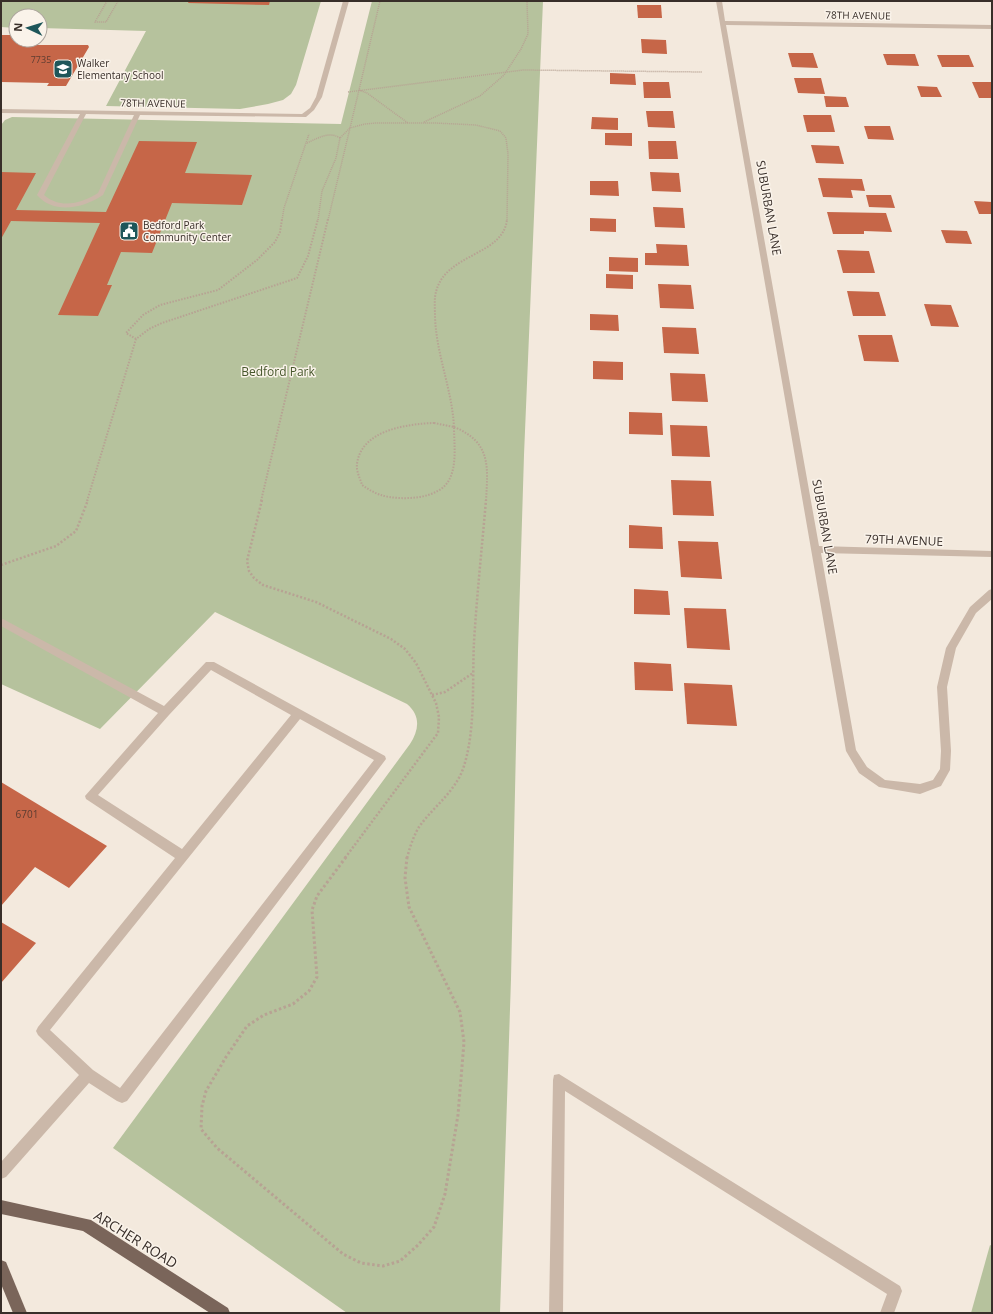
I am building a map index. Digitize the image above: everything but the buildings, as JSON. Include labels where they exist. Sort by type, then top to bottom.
[{"type":"main road","name":"ARCHER ROAD","points":[[1,1207],[86,1225],[223,1313]]},
{"type":"main road","points":[[1,1267],[20,1313]]},
{"type":"street","name":"78TH AVENUE","points":[[3,111],[304,116],[312,109],[319,97],[346,1]]},
{"type":"street","name":"SUBURBAN LANE","points":[[719,1],[851,751],[863,770],[883,784],[920,789],[937,783],[945,770],[946,751],[942,687],[951,648],[973,610],[992,593]]},
{"type":"street","name":"78TH AVENUE","points":[[723,23],[992,28]]},
{"type":"street","points":[[1,117],[3,111]]},
{"type":"street","points":[[84,112],[40,195],[44,200],[52,204],[61,205],[85,203],[94,200],[101,194],[138,113]]},
{"type":"street","name":"79TH AVENUE","points":[[816,549],[992,554]]},
{"type":"street","points":[[3,624],[165,712]]},
{"type":"street","points":[[182,856],[90,796],[165,712],[210,665],[381,759],[122,1096],[88,1075],[42,1031],[298,714]]},
{"type":"street","points":[[1,1172],[88,1075]]},
{"type":"street","points":[[556,1313],[559,1080],[895,1291],[887,1313]]},
{"type":"path","points":[[107,1],[95,22],[106,22],[118,1]]},
{"type":"path","points":[[1,565],[56,546],[76,531],[90,493],[136,339],[149,329],[162,323],[297,278],[308,256],[318,220],[322,191],[336,158],[340,138],[350,128],[364,124],[409,123],[486,126],[499,130],[506,138],[509,149],[508,211],[506,228],[490,244],[443,274],[436,292],[435,321],[439,355],[454,414],[454,428],[453,471],[449,482],[443,488],[425,496],[393,498],[372,492],[362,485],[357,463],[360,452],[366,443],[395,429],[416,424],[446,424],[454,428],[470,435],[484,452],[486,463],[486,492],[476,596],[470,728],[464,766],[454,787],[418,830],[410,848],[406,864],[405,889],[409,907],[460,1012],[464,1042],[458,1115],[445,1194],[434,1227],[418,1245],[400,1261],[383,1266],[361,1263],[343,1254],[261,1187],[217,1148],[201,1129],[202,1106],[206,1091],[226,1057],[247,1026],[264,1014],[293,1004],[309,991],[317,977],[312,910],[317,896],[327,880],[438,733],[439,717],[436,703],[416,662],[400,645],[316,602],[263,584],[254,578],[249,571],[246,561],[350,128],[380,1]]},
{"type":"path","points":[[417,124],[432,120],[480,96],[490,89],[506,72],[521,49],[528,34],[527,1]]},
{"type":"path","points":[[348,92],[506,72],[548,70],[702,72]]},
{"type":"path","points":[[359,90],[367,93],[409,123]]},
{"type":"path","points":[[136,339],[126,333],[143,315],[160,305],[218,290],[257,260],[275,242],[280,232],[284,208],[307,143],[310,129]]},
{"type":"path","points":[[307,143],[326,135],[338,136],[340,138]]},
{"type":"path","points":[[432,695],[445,692],[473,673]]},
{"type":"green space","points":[[1,1],[321,1],[296,85],[291,94],[283,100],[240,109],[106,106],[146,31],[48,28],[48,8],[8,8],[8,27],[1,27]]},
{"type":"green space","name":"Bedford Park","points":[[372,1],[543,1],[524,455],[511,979],[500,1313],[347,1313],[113,1148],[410,744],[417,728],[415,713],[412,709],[407,704],[215,612],[100,729],[1,684],[1,125],[5,120],[12,117],[341,124]]},
{"type":"green space","points":[[990,1245],[992,1246],[992,1313],[971,1313]]},
{"type":"place","name":"Walker Elementary School","points":[[63,69]]},
{"type":"place","name":"Bedford Park Community Center","points":[[129,231]]}]
